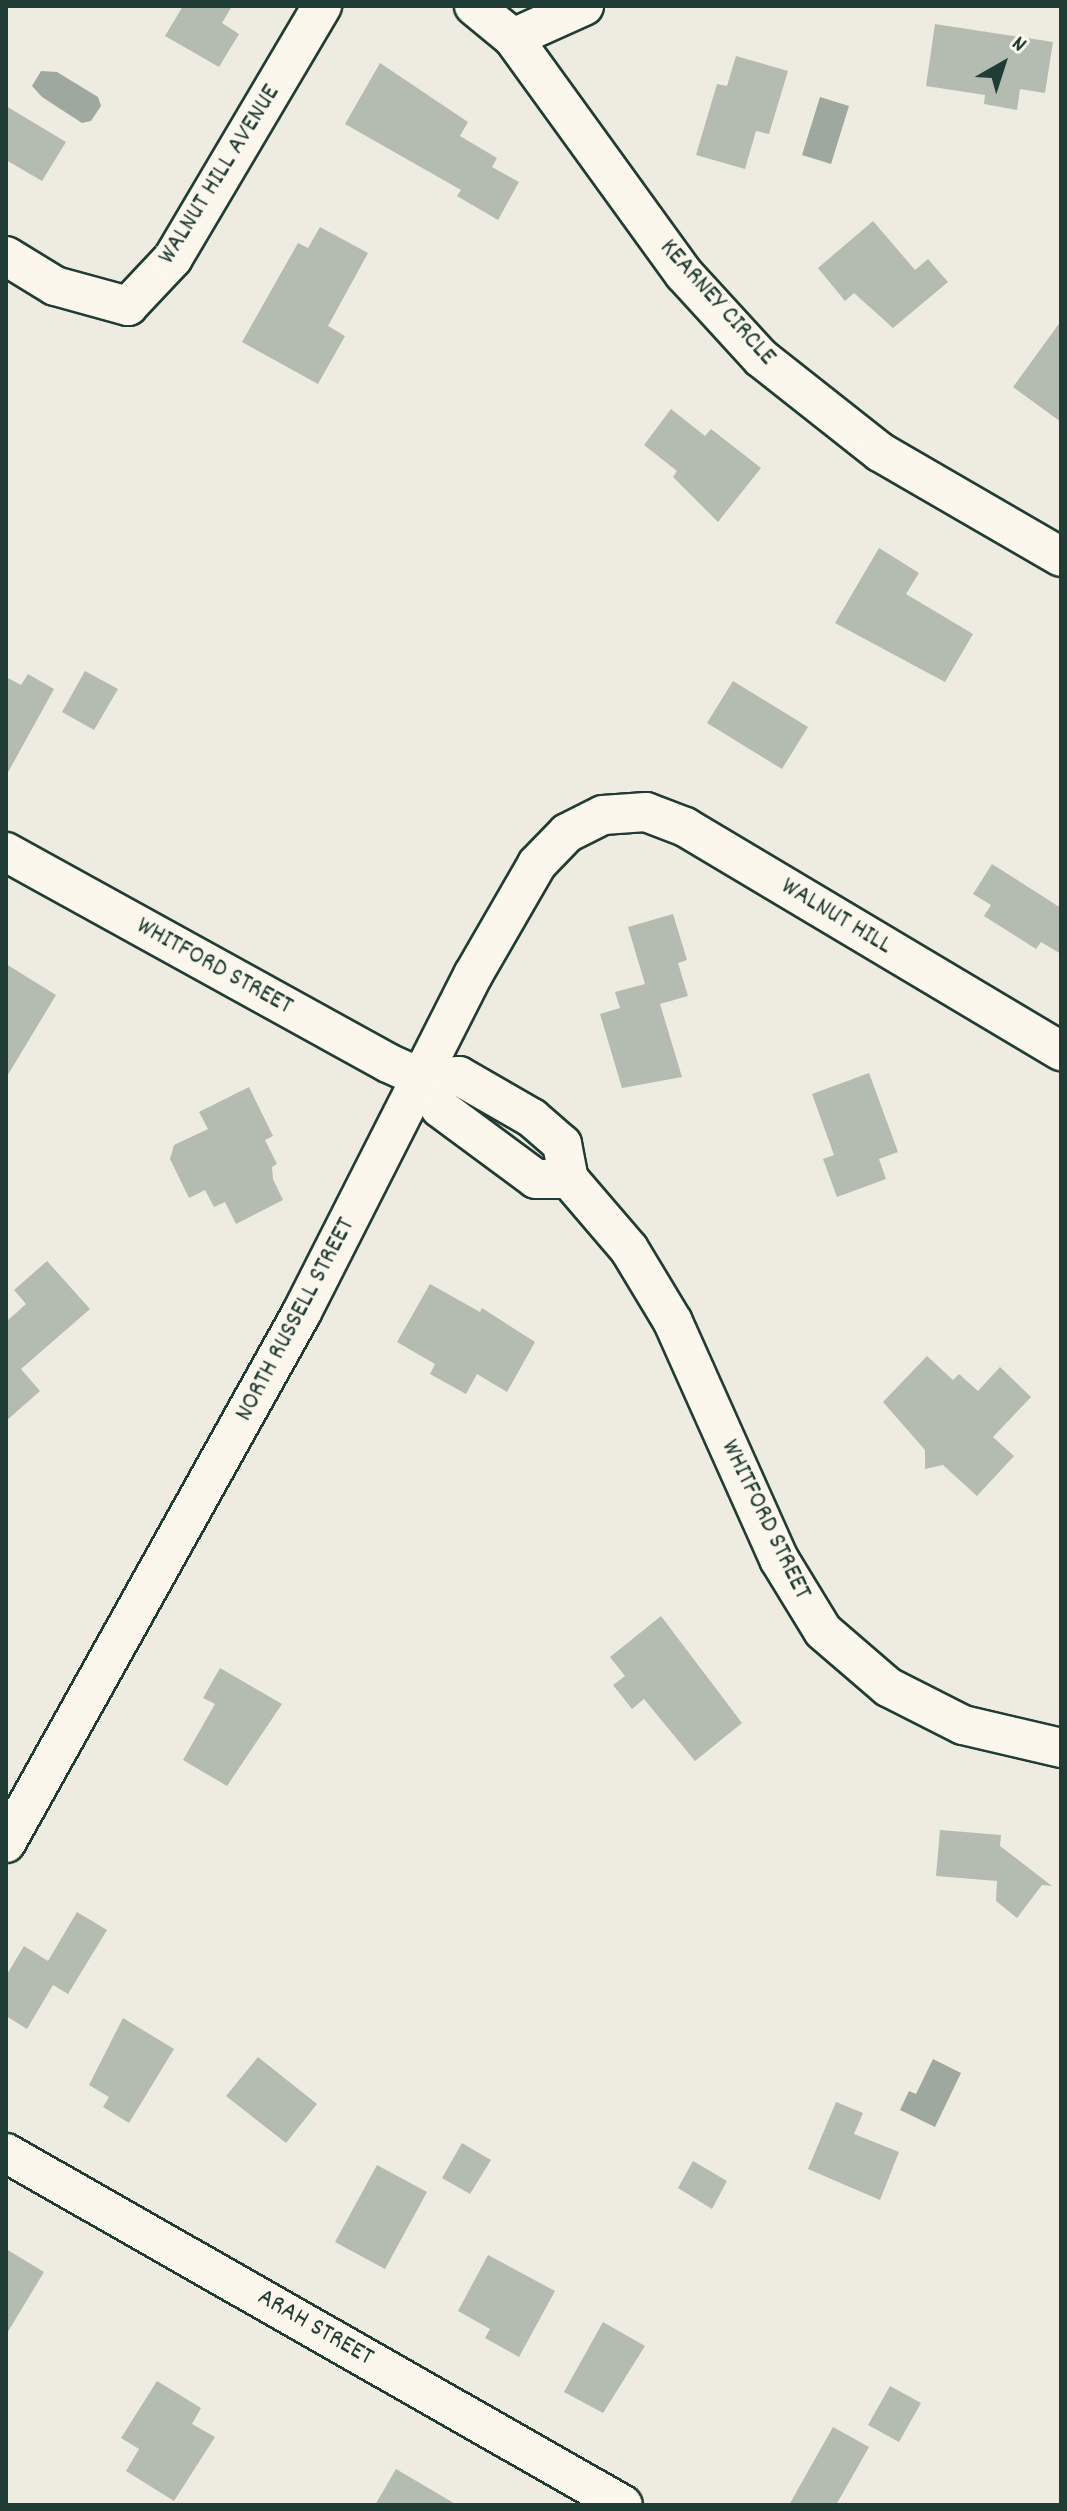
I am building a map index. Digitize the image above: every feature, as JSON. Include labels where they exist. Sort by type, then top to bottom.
[{"type":"street","name":"WALNUT HILL AVENUE","points":[[6,256],[55,286],[128,306],[173,258],[322,6]]},
{"type":"street","name":"KEARNEY CIRCLE","points":[[474,6],[513,38],[684,274],[761,358],[880,452],[1061,557]]},
{"type":"street","points":[[513,38],[584,6]]},
{"type":"street","name":"WALNUT HILL","points":[[603,815],[646,812],[685,827],[1061,1051]]},
{"type":"street","name":"NORTH RUSSELL STREET","points":[[6,1843],[302,1312],[424,1079],[473,975],[537,864],[567,833],[603,815]]},
{"type":"street","name":"WHITFORD STREET","points":[[6,852],[424,1079],[459,1076],[532,1118],[562,1144],[569,1179],[629,1249],[673,1322],[779,1559],[823,1631],[888,1687],[963,1725],[1061,1748]]},
{"type":"street","name":"ARAH STREET","points":[[6,2153],[623,2505]]},
{"type":"shaded area","points":[[41,71],[57,72],[98,97],[101,106],[91,121],[82,123],[42,97],[32,86]]},
{"type":"shaded area","points":[[820,97],[849,106],[831,164],[802,155]]},
{"type":"shaded area","points":[[933,2059],[961,2073],[935,2127],[900,2110],[909,2091],[916,2094]]},
{"type":"building","points":[[183,6],[232,6],[222,23],[239,34],[219,67],[165,36]]},
{"type":"building","points":[[935,24],[1053,42],[1045,93],[1020,89],[1017,110],[984,104],[985,95],[926,86]]},
{"type":"building","points":[[736,56],[788,71],[769,134],[756,131],[745,169],[696,155],[717,84],[727,86]]},
{"type":"building","points":[[380,63],[468,122],[460,136],[497,158],[492,167],[519,182],[498,220],[457,196],[461,190],[345,124]]},
{"type":"building","points":[[6,106],[66,142],[42,181],[6,160]]},
{"type":"building","points":[[873,221],[915,270],[928,259],[948,282],[893,328],[854,293],[845,301],[818,268]]},
{"type":"building","points":[[320,227],[368,253],[328,326],[345,336],[318,384],[242,342],[298,243],[308,248]]},
{"type":"building","points":[[1061,321],[1061,422],[1013,387]]},
{"type":"building","points":[[671,409],[705,436],[711,429],[761,468],[718,522],[673,477],[677,471],[644,445]]},
{"type":"building","points":[[879,548],[919,573],[906,594],[973,634],[945,682],[835,623]]},
{"type":"building","points":[[85,671],[118,689],[94,730],[62,712]]},
{"type":"building","points":[[28,674],[54,689],[6,776],[6,677],[21,685]]},
{"type":"building","points":[[733,681],[808,727],[782,769],[707,723]]},
{"type":"building","points":[[992,864],[1061,908],[1061,954],[1041,942],[1036,949],[984,916],[991,905],[973,894]]},
{"type":"building","points":[[673,914],[687,960],[678,963],[688,996],[660,1004],[682,1077],[622,1088],[600,1014],[620,1008],[615,992],[645,984],[628,927]]},
{"type":"building","points":[[6,964],[56,995],[6,1078]]},
{"type":"building","points":[[869,1073],[898,1152],[879,1159],[886,1179],[837,1197],[823,1159],[834,1155],[812,1094]]},
{"type":"building","points":[[249,1087],[273,1136],[265,1140],[277,1164],[272,1167],[273,1179],[283,1200],[236,1224],[225,1202],[214,1207],[205,1190],[189,1198],[170,1159],[174,1145],[208,1129],[199,1112]]},
{"type":"building","points":[[47,1261],[90,1309],[21,1369],[40,1391],[6,1421],[6,1322],[26,1304],[14,1290]]},
{"type":"building","points":[[430,1284],[480,1312],[482,1308],[535,1342],[507,1392],[477,1374],[466,1394],[430,1374],[435,1364],[397,1342]]},
{"type":"building","points":[[927,1356],[953,1380],[959,1374],[978,1391],[1000,1367],[1031,1397],[993,1437],[1014,1456],[977,1496],[943,1465],[925,1469],[925,1450],[883,1402]]},
{"type":"building","points":[[661,1616],[742,1723],[695,1761],[644,1699],[632,1709],[613,1685],[625,1676],[610,1657]]},
{"type":"building","points":[[220,1668],[282,1704],[227,1786],[183,1760],[215,1704],[203,1698]]},
{"type":"building","points":[[940,1830],[1001,1835],[1000,1846],[1052,1886],[1042,1885],[1017,1918],[996,1901],[997,1881],[936,1876]]},
{"type":"building","points":[[77,1912],[107,1930],[68,1994],[53,1985],[27,2029],[6,2016],[6,1976],[24,1946],[48,1961]]},
{"type":"building","points":[[123,2018],[174,2049],[129,2123],[103,2107],[109,2097],[89,2085]]},
{"type":"building","points":[[258,2057],[317,2104],[286,2143],[226,2096]]},
{"type":"building","points":[[836,2102],[863,2113],[854,2134],[899,2152],[880,2200],[808,2169]]},
{"type":"building","points":[[462,2143],[491,2160],[470,2194],[442,2178]]},
{"type":"building","points":[[693,2161],[727,2181],[712,2209],[678,2188]]},
{"type":"building","points":[[377,2165],[427,2192],[385,2269],[335,2242]]},
{"type":"building","points":[[6,2249],[44,2272],[6,2335]]},
{"type":"building","points":[[488,2255],[555,2291],[519,2357],[485,2338],[490,2329],[458,2311]]},
{"type":"building","points":[[603,2322],[645,2346],[603,2413],[564,2392]]},
{"type":"building","points":[[157,2381],[201,2408],[192,2424],[215,2437],[174,2501],[126,2471],[139,2449],[121,2438]]},
{"type":"building","points":[[890,2386],[921,2403],[899,2442],[868,2425]]},
{"type":"building","points":[[833,2427],[869,2447],[836,2505],[789,2505]]},
{"type":"building","points":[[396,2469],[457,2505],[375,2505]]}]
